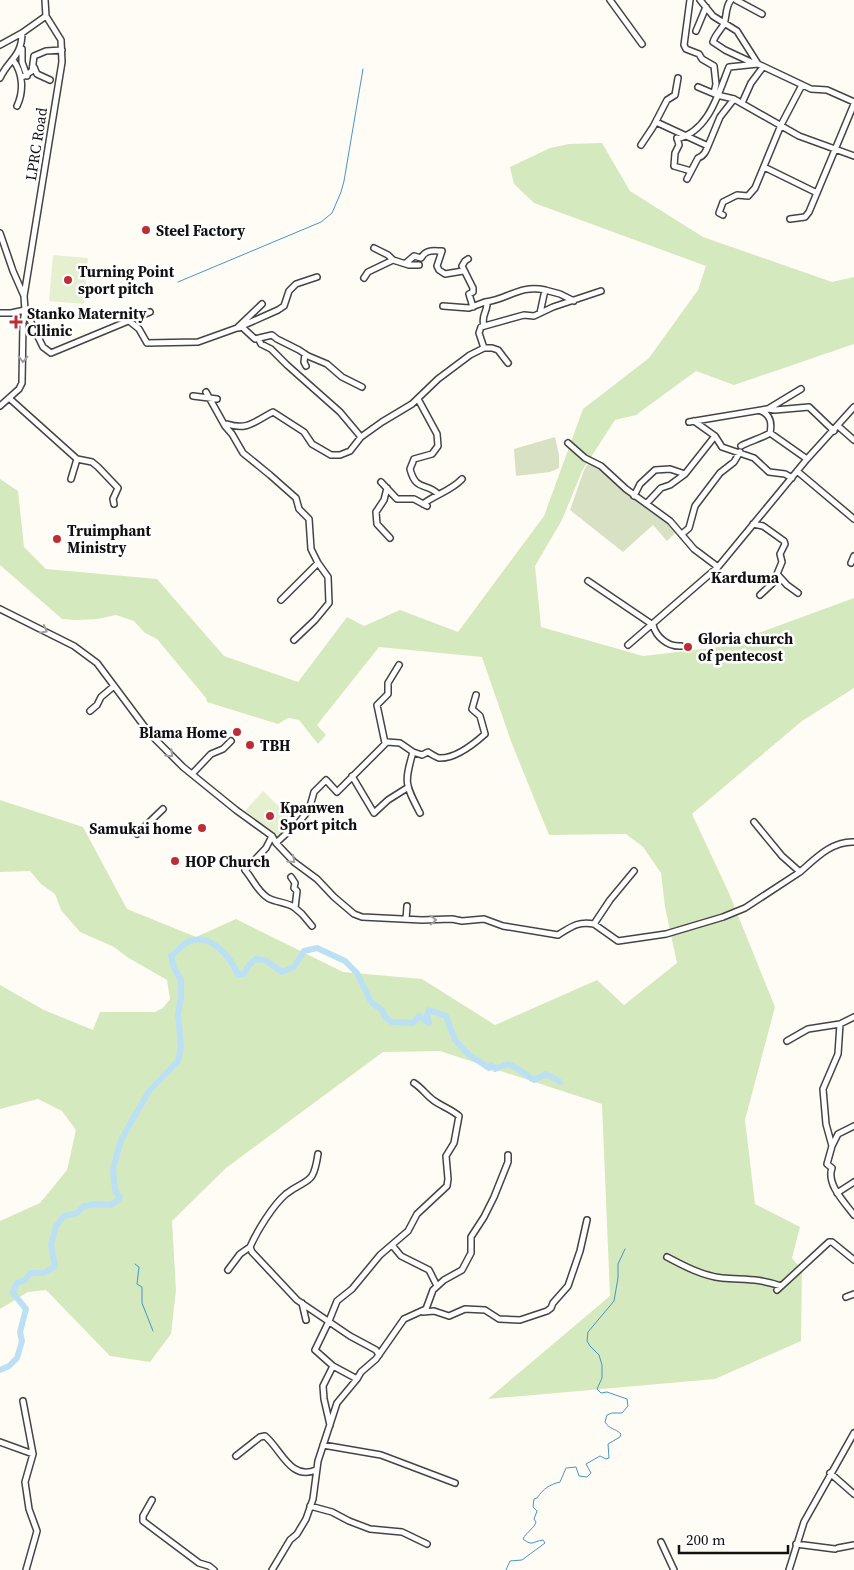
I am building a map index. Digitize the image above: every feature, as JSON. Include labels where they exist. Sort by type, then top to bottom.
[{"type":"street","name":"LPRC Road","points":[[24,296],[62,62],[61,40],[46,16],[45,0]]},
{"type":"street","points":[[610,0],[642,44]]},
{"type":"street","points":[[677,139],[687,136],[709,115],[716,84],[714,66],[702,59],[699,54],[686,49],[684,45],[690,0]]},
{"type":"street","points":[[700,0],[707,6],[713,16],[737,31],[760,66]]},
{"type":"street","points":[[731,0],[728,3],[724,23],[714,37],[713,42],[725,50],[811,89],[827,90],[854,103],[809,212],[805,217],[790,219]]},
{"type":"street","points":[[736,0],[762,14]]},
{"type":"street","points":[[696,31],[707,6]]},
{"type":"street","points":[[0,45],[22,35],[46,16]]},
{"type":"street","points":[[0,78],[19,52],[22,35]]},
{"type":"street","points":[[17,106],[22,96],[24,77],[22,62],[24,40],[22,35]]},
{"type":"street","points":[[24,77],[32,71],[34,56],[46,51],[62,50]]},
{"type":"street","points":[[13,60],[24,77]]},
{"type":"street","points":[[715,94],[729,67],[760,66]]},
{"type":"street","points":[[742,103],[760,66]]},
{"type":"street","points":[[33,67],[37,74],[50,80]]},
{"type":"street","points":[[641,145],[667,100],[675,95],[678,78]]},
{"type":"street","points":[[723,215],[719,213],[723,202],[737,195],[748,196],[755,188],[781,125],[802,85]]},
{"type":"street","points":[[698,87],[734,99],[799,136],[854,156]]},
{"type":"street","points":[[687,179],[695,162],[705,153],[720,117],[734,99]]},
{"type":"street","points":[[656,122],[708,146]]},
{"type":"street","points":[[679,132],[677,139],[680,145],[675,153],[674,166],[691,171]]},
{"type":"street","points":[[764,167],[817,193]]},
{"type":"street","points":[[0,233],[24,296],[25,310],[22,383],[20,389],[0,406]]},
{"type":"street","points":[[374,248],[388,255],[393,260],[419,265]]},
{"type":"street","points":[[406,263],[414,256],[420,258],[424,252],[442,251],[437,266],[439,270],[445,274],[464,271]]},
{"type":"street","points":[[364,278],[368,272],[393,260]]},
{"type":"street","points":[[468,260],[462,266],[473,288],[469,294],[473,307]]},
{"type":"street","points":[[128,320],[139,329],[147,343],[198,342],[238,328],[278,310],[284,306],[289,291],[296,284],[317,277]]},
{"type":"street","points":[[444,306],[473,307],[518,290],[536,288],[560,294],[574,300]]},
{"type":"street","points":[[540,313],[545,290]]},
{"type":"street","points":[[484,348],[479,333],[481,327],[524,315],[534,316],[600,291]]},
{"type":"street","points":[[484,326],[482,320],[487,304],[485,302]]},
{"type":"street","points":[[238,328],[262,304]]},
{"type":"street","points":[[0,313],[11,314],[25,310]]},
{"type":"street","points":[[25,310],[41,339],[43,347],[51,353],[150,312]]},
{"type":"street","points":[[238,328],[242,327],[255,339],[272,335],[305,354],[328,364],[342,378],[362,387]]},
{"type":"street","points":[[260,338],[261,344],[271,349],[340,412],[361,437]]},
{"type":"street","points":[[225,426],[227,424],[244,427],[273,412],[304,432],[312,444],[330,455],[340,455],[350,451],[361,437],[382,422],[412,404],[438,378],[462,360],[484,348],[492,348],[498,350],[508,363]]},
{"type":"street","points":[[271,349],[280,350]]},
{"type":"street","points":[[305,354],[304,362],[306,366]]},
{"type":"street","points":[[792,478],[785,474],[769,472],[754,458],[722,447],[715,436],[691,421],[760,411],[801,390]]},
{"type":"street","points":[[207,395],[243,453],[296,498],[299,509],[309,519],[311,549],[328,577],[329,603],[315,620],[294,640]]},
{"type":"street","points":[[193,396],[207,395],[217,399]]},
{"type":"street","points":[[9,398],[77,459],[92,462],[98,467],[118,488],[113,499],[114,504]]},
{"type":"street","points":[[418,399],[437,434],[438,446],[432,454],[414,459],[410,469],[412,476],[419,485],[433,489],[438,494]]},
{"type":"street","points":[[767,409],[809,407],[854,440]]},
{"type":"street","points":[[628,645],[718,567],[807,459],[854,407]]},
{"type":"street","points":[[741,446],[770,433],[772,425],[769,418],[766,413],[760,411]]},
{"type":"street","points":[[770,433],[807,459]]},
{"type":"street","points":[[647,503],[661,488],[670,485],[685,474],[715,436]]},
{"type":"street","points":[[568,443],[585,458],[601,466],[634,496],[647,503],[670,521],[694,549],[718,567]]},
{"type":"street","points":[[682,534],[689,528],[695,506],[720,473],[734,462],[740,452]]},
{"type":"street","points":[[71,479],[77,459]]},
{"type":"street","points":[[634,496],[640,484],[655,470],[670,469],[685,474]]},
{"type":"street","points":[[797,471],[854,519]]},
{"type":"street","points":[[382,482],[397,499],[414,498],[425,505],[438,494],[455,486],[462,479]]},
{"type":"street","points":[[387,488],[384,500],[376,512],[377,524],[390,538]]},
{"type":"street","points":[[753,524],[763,526],[784,541],[785,544],[780,554],[782,562],[775,581],[760,595]]},
{"type":"street","points":[[851,563],[854,556]]},
{"type":"street","points":[[280,600],[318,563]]},
{"type":"street","points":[[777,574],[798,593]]},
{"type":"street","points":[[588,581],[653,625],[655,631],[664,641],[674,646],[681,646]]},
{"type":"street","points":[[0,618],[2,610],[74,646],[97,663],[150,734],[236,810],[272,836],[294,862],[317,879],[334,897],[354,914],[362,917],[452,919],[462,921],[484,919],[503,926],[558,935],[578,924],[594,924],[618,942],[666,934],[704,924],[746,908],[800,872],[829,848],[843,842],[854,842]]},
{"type":"street","points":[[385,743],[377,705],[388,694],[388,683],[399,665]]},
{"type":"street","points":[[90,711],[97,705],[101,697],[114,686]]},
{"type":"street","points":[[276,843],[309,810],[314,792],[326,780],[337,792],[387,742],[400,742],[413,752],[422,755],[428,752],[440,758],[471,747],[485,734],[480,716],[472,709],[476,695]]},
{"type":"street","points":[[193,773],[211,754],[222,749],[231,741]]},
{"type":"street","points":[[413,752],[408,771],[407,788],[420,812]]},
{"type":"street","points":[[352,776],[374,813],[388,800],[407,788]]},
{"type":"street","points":[[137,834],[163,810]]},
{"type":"street","points":[[754,822],[782,856],[800,872]]},
{"type":"street","points":[[272,836],[266,848],[245,870],[253,879],[255,885],[267,897],[281,904],[290,904],[312,926]]},
{"type":"street","points":[[594,924],[634,870]]},
{"type":"street","points":[[291,877],[295,883],[294,888],[297,891],[295,908]]},
{"type":"street","points":[[406,919],[407,906]]},
{"type":"street","points":[[787,1041],[808,1029],[840,1024],[854,1017]]},
{"type":"street","points":[[832,1146],[826,1124],[823,1089],[838,1054],[840,1024]]},
{"type":"street","points":[[356,1379],[332,1366],[315,1350],[330,1321],[337,1301],[352,1289],[380,1255],[408,1231],[417,1214],[447,1186],[446,1156],[454,1143],[459,1116],[453,1110],[431,1099],[426,1091],[414,1083]]},
{"type":"street","points":[[854,1126],[838,1134],[832,1146],[827,1164],[832,1168],[830,1173],[837,1193],[854,1215]]},
{"type":"street","points":[[228,1270],[240,1254],[250,1247],[276,1205],[287,1193],[311,1179],[316,1171],[318,1154]]},
{"type":"street","points":[[272,1570],[290,1540],[302,1527],[310,1506],[316,1470],[323,1445],[337,1403],[361,1372],[379,1355],[404,1319],[426,1309],[433,1290],[444,1280],[462,1270],[472,1253],[471,1237],[494,1197],[508,1162],[508,1155]]},
{"type":"street","points":[[837,1193],[854,1182]]},
{"type":"street","points":[[421,1312],[434,1311],[449,1316],[465,1309],[485,1310],[500,1319],[520,1320],[546,1311],[551,1308],[568,1286],[580,1251],[587,1220]]},
{"type":"street","points":[[667,1257],[689,1269],[722,1278],[764,1280],[779,1288],[830,1242],[854,1260]]},
{"type":"street","points":[[392,1245],[401,1256],[429,1270],[437,1286]]},
{"type":"street","points":[[250,1247],[252,1252],[302,1303],[350,1336],[376,1350],[379,1355]]},
{"type":"street","points":[[846,1297],[854,1294]]},
{"type":"street","points":[[302,1303],[306,1320]]},
{"type":"street","points":[[330,1425],[323,1386],[332,1366]]},
{"type":"street","points":[[23,1401],[33,1454],[25,1482],[29,1509],[37,1531],[26,1570]]},
{"type":"street","points":[[789,1570],[804,1522],[854,1433]]},
{"type":"street","points":[[236,1456],[260,1437],[265,1436],[280,1456],[298,1472],[307,1474],[316,1470]]},
{"type":"street","points":[[0,1442],[33,1454]]},
{"type":"street","points":[[323,1445],[381,1455],[455,1483]]},
{"type":"street","points":[[830,1473],[854,1494]]},
{"type":"street","points":[[152,1500],[143,1516],[143,1521],[199,1563],[214,1570]]},
{"type":"street","points":[[310,1506],[332,1512],[349,1521],[370,1528],[402,1532],[427,1544]]},
{"type":"street","points":[[661,1542],[674,1570]]},
{"type":"street","points":[[796,1544],[836,1548],[854,1545]]},
{"type":"green space","points":[[602,143],[630,191],[703,237],[832,282],[854,277],[854,344],[734,385],[696,371],[636,415],[615,420],[582,471],[562,520],[535,566],[541,627],[643,656],[720,647],[854,598],[854,688],[802,721],[692,814],[729,893],[775,1007],[745,1120],[755,1204],[800,1227],[792,1258],[802,1270],[801,1341],[715,1379],[488,1399],[610,1296],[602,1104],[440,1051],[383,1052],[226,1168],[172,1221],[176,1290],[171,1334],[150,1362],[110,1356],[46,1290],[28,1292],[0,1309],[0,1221],[40,1203],[67,1170],[76,1130],[62,1111],[38,1099],[0,1109],[0,985],[44,1010],[93,1030],[100,1012],[155,1012],[163,1008],[170,999],[167,980],[127,957],[114,947],[80,932],[61,910],[55,894],[41,884],[30,871],[0,872],[0,800],[83,827],[127,909],[196,937],[236,919],[343,972],[422,979],[495,1025],[597,980],[624,1005],[677,963],[665,907],[661,873],[643,847],[626,834],[549,835],[512,744],[482,657],[379,647],[317,725],[326,735],[318,744],[299,720],[288,718],[278,724],[207,702],[206,698],[157,639],[145,633],[134,621],[116,615],[97,619],[62,619],[0,565],[0,479],[18,491],[24,547],[46,569],[157,579],[224,656],[298,682],[347,617],[364,626],[400,610],[458,632],[544,516],[583,409],[649,358],[698,290],[706,266],[534,203],[514,184],[510,167],[550,148],[569,144]]},
{"type":"green space","name":"Turning Point sport pitch","points":[[53,255],[88,258],[84,304],[49,301]]},
{"type":"green space","points":[[555,437],[559,455],[559,468],[550,472],[516,476],[514,449]]},
{"type":"green space","points":[[590,461],[644,505],[659,514],[675,533],[667,541],[653,525],[623,552],[570,510],[584,470]]},
{"type":"green space","name":"Kpanwen Sport pitch","points":[[263,791],[294,821],[277,837],[245,811]]},
{"type":"waterway","points":[[178,282],[321,222],[332,213],[344,181],[363,69]]},
{"type":"waterway","points":[[0,1370],[9,1366],[17,1358],[22,1341],[20,1332],[26,1309],[13,1293],[17,1283],[25,1280],[30,1273],[44,1273],[55,1266],[51,1245],[56,1226],[64,1216],[77,1213],[84,1206],[97,1204],[111,1205],[120,1198],[115,1190],[113,1169],[121,1140],[149,1091],[178,1061],[181,1047],[178,1014],[181,998],[181,980],[174,968],[171,956],[187,942],[198,939],[213,944],[231,961],[238,975],[244,974],[248,966],[256,959],[265,960],[282,972],[294,967],[304,951],[317,948],[345,961],[357,973],[371,1002],[382,1010],[385,1017],[392,1022],[413,1023],[419,1016],[429,1023],[427,1015],[429,1010],[446,1016],[455,1040],[468,1054],[489,1068],[491,1065],[495,1069],[508,1064],[534,1080],[546,1074],[560,1082]]},
{"type":"waterway","points":[[506,1570],[510,1561],[522,1560],[545,1543],[543,1540],[531,1543],[523,1539],[536,1522],[534,1519],[537,1511],[533,1507],[534,1499],[547,1487],[560,1482],[566,1468],[576,1467],[579,1476],[587,1477],[591,1473],[586,1464],[600,1456],[606,1459],[609,1458],[608,1444],[620,1437],[621,1434],[605,1422],[607,1415],[622,1413],[628,1406],[627,1399],[607,1392],[601,1393],[597,1389],[602,1378],[602,1365],[599,1355],[587,1341],[588,1332],[614,1301],[618,1278],[618,1264],[625,1249]]},
{"type":"waterway","points":[[135,1264],[139,1267],[137,1284],[142,1287],[142,1303],[153,1331]]},
{"type":"place","name":"Steel Factory","points":[[146,230]]},
{"type":"place","name":"Turning Point sport pitch","points":[[68,280]]},
{"type":"place","name":"Stanko Maternity Cllinic","points":[[16,322]]},
{"type":"place","name":"Truimphant Ministry","points":[[57,539]]},
{"type":"place","name":"Gloria church of pentecost","points":[[688,647]]},
{"type":"place","name":"Blama Home","points":[[237,732]]},
{"type":"place","name":"TBH","points":[[250,745]]},
{"type":"place","name":"Kpanwen Sport pitch","points":[[270,816]]},
{"type":"place","name":"Samukai home","points":[[202,828]]},
{"type":"place","name":"HOP Church","points":[[175,861]]},
{"type":"district","name":"Karduma","points":[[745,577]]}]
